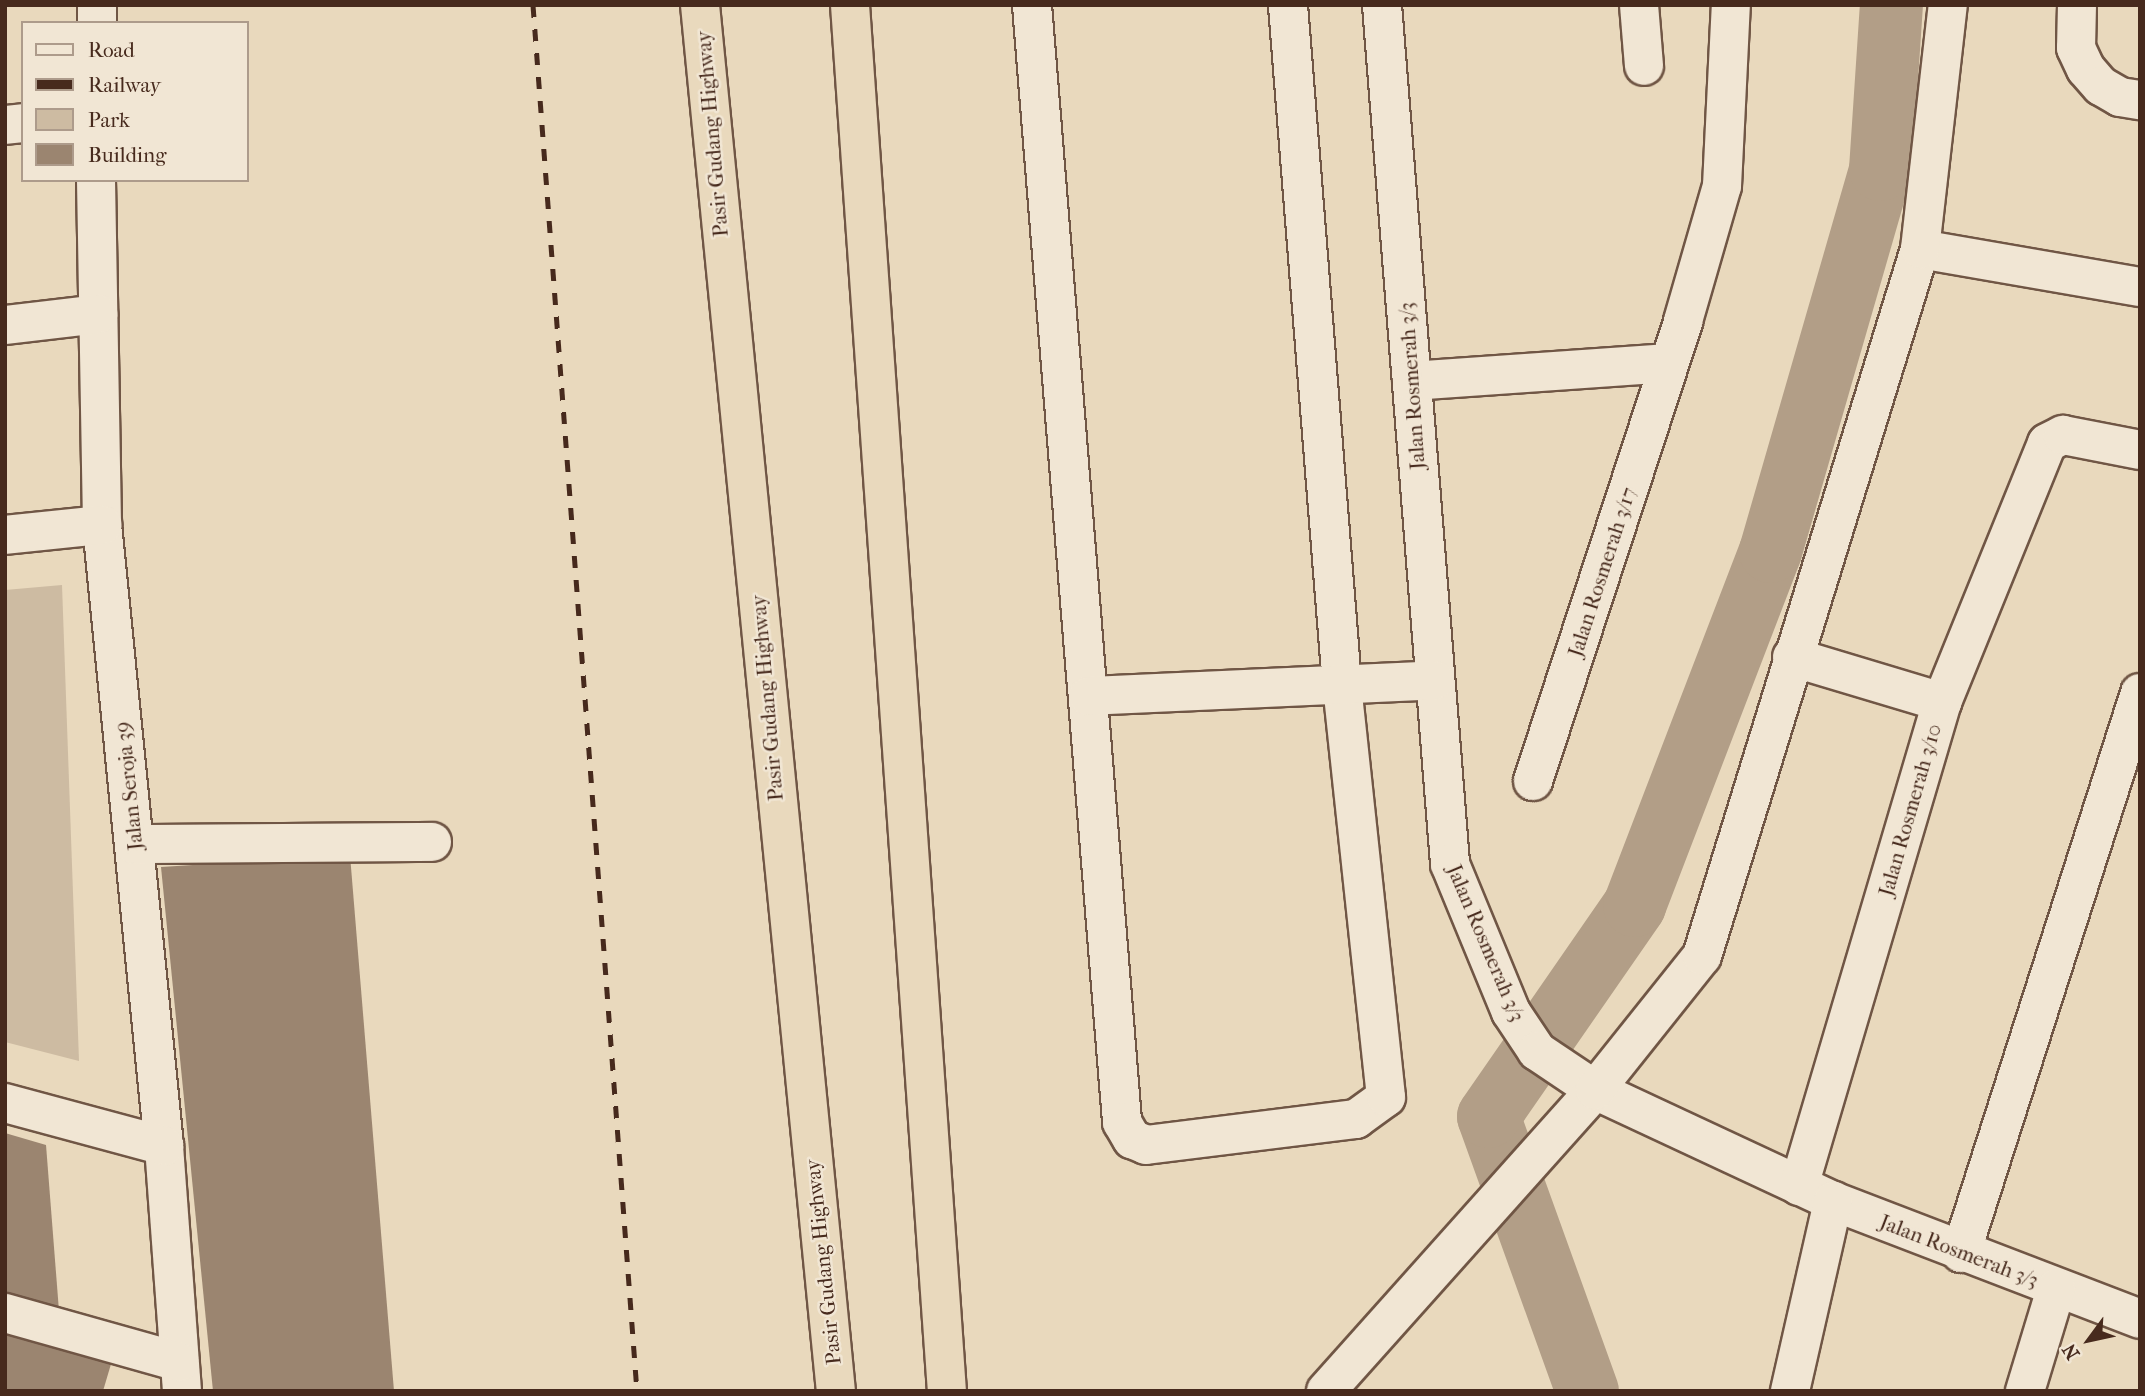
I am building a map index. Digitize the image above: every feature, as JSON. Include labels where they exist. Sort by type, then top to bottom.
[{"type":"highway","name":"Pasir Gudang Highway","points":[[700,5],[836,1391]]},
{"type":"highway","points":[[704,46],[711,5]]},
{"type":"highway","points":[[826,5],[863,148]]},
{"type":"highway","points":[[850,5],[863,148],[947,1391]]},
{"type":"street","points":[[1032,5],[1122,1122],[1132,1139],[1146,1145],[1356,1119],[1386,1097],[1342,684],[1288,5]]},
{"type":"street","name":"Jalan Rosmerah 3/3","points":[[1382,5],[1450,864],[1511,1012],[1537,1051],[1595,1090],[1833,1201],[1961,1253],[2140,1318]]},
{"type":"street","points":[[1639,5],[1644,66]]},
{"type":"street","name":"Jalan Rosmerah 3/17","points":[[1533,781],[1668,363],[1722,186],[1731,5]]},
{"type":"street","points":[[1326,1391],[1595,1090],[1702,956],[1920,249],[1948,5]]},
{"type":"street","points":[[2077,5],[2076,48],[2086,69],[2101,86],[2120,97],[2140,100]]},
{"type":"street","name":"Jalan Seroja 39","points":[[96,182],[103,525],[164,1146],[180,1376]]},
{"type":"street","points":[[1920,249],[2140,287]]},
{"type":"street","points":[[5,325],[98,314]]},
{"type":"street","points":[[1412,381],[1668,363]]},
{"type":"street","name":"Jalan Rosmerah 3/10","points":[[1799,1186],[1942,702],[2047,443],[2063,435],[2140,450]]},
{"type":"street","points":[[5,535],[103,525]]},
{"type":"street","points":[[1792,657],[1942,702]]},
{"type":"street","points":[[1088,696],[1435,680]]},
{"type":"street","points":[[1961,1253],[2140,693]]},
{"type":"street","points":[[134,844],[432,842]]},
{"type":"street","points":[[5,1103],[164,1146]]},
{"type":"street","points":[[1790,1391],[1833,1201]]},
{"type":"street","points":[[2025,1391],[2056,1289]]},
{"type":"street","points":[[5,1313],[180,1376]]},
{"type":"green space","points":[[62,585],[79,1061],[5,1042],[5,590]]},
{"type":"building","points":[[350,855],[394,1391],[213,1391],[161,867]]},
{"type":"building","points":[[5,1133],[46,1145],[59,1311],[5,1296]]},
{"type":"building","points":[[5,1333],[111,1364],[103,1391],[5,1391]]},
{"type":"waterway","points":[[1587,1391],[1488,1116],[1634,905],[1770,551],[1880,169],[1891,5]]},
{"type":"railway","points":[[533,5],[637,1391]]}]
